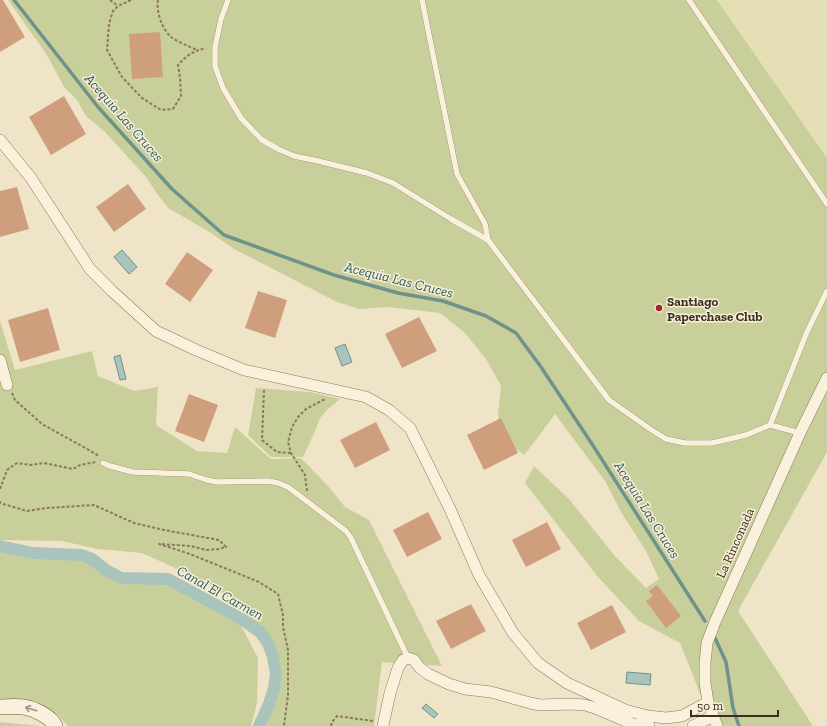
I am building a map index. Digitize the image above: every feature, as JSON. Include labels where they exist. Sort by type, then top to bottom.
[{"type":"street","points":[[0,140],[31,178],[90,269],[156,331],[244,370],[366,397],[389,410],[410,428],[450,509],[479,575],[514,633],[538,663],[567,683],[625,710],[648,716],[666,718],[682,716],[708,702]]},
{"type":"street","points":[[0,360],[7,385]]},
{"type":"street","name":"La Rinconada","points":[[715,721],[708,702],[705,683],[707,643],[800,433],[827,378]]},
{"type":"street","points":[[380,724],[398,668],[403,660],[408,658],[414,660],[420,668],[428,674],[460,688],[491,692],[530,703],[585,705],[633,724],[649,726]]},
{"type":"street","points":[[0,707],[26,707],[35,710],[53,721],[55,726]]},
{"type":"street","points":[[693,726],[715,721]]},
{"type":"lane","points":[[228,0],[221,19],[215,47],[215,66],[223,88],[241,118],[262,140],[294,156],[367,173],[393,184],[488,240],[609,400],[666,439],[685,443],[712,443],[746,435],[770,425],[800,433]]},
{"type":"lane","points":[[422,0],[457,174],[485,224],[488,240]]},
{"type":"lane","points":[[689,0],[827,204]]},
{"type":"lane","points":[[770,425],[807,332],[827,291]]},
{"type":"lane","points":[[103,463],[133,472],[189,474],[217,482],[278,482],[288,487],[346,531],[351,538],[408,658]]},
{"type":"path","points":[[110,0],[118,6]]},
{"type":"path","points":[[131,0],[118,6],[113,11],[109,24],[107,50],[122,77],[142,98],[162,110],[173,109],[181,96],[178,65],[186,57],[197,50],[215,47]]},
{"type":"path","points":[[158,0],[157,8],[162,25],[171,37],[197,50]]},
{"type":"path","points":[[7,385],[15,400],[42,424],[96,454],[103,463]]},
{"type":"path","points":[[264,390],[262,440],[277,452],[291,453]]},
{"type":"path","points":[[309,502],[305,474],[291,453],[288,442],[292,428],[298,417],[306,409],[328,397]]},
{"type":"path","points":[[0,489],[7,470],[17,463],[30,465],[44,463],[73,469],[80,465],[92,462],[98,461],[103,463]]},
{"type":"path","points":[[0,501],[0,503],[27,511],[47,508],[94,505],[134,522],[164,530],[219,540],[226,547],[219,550],[206,550],[191,546],[160,544],[190,554],[259,582],[278,594],[283,615],[288,650],[288,695],[284,726]]},
{"type":"path","points":[[331,726],[332,722],[337,716],[380,724]]},
{"type":"shaded area","points":[[717,0],[827,0],[827,158]]},
{"type":"green space","name":"Santiago Paperchase Club","points":[[8,0],[717,0],[827,158],[827,452],[738,611],[813,726],[713,726],[680,643],[639,621],[598,577],[525,483],[534,466],[569,499],[615,556],[646,588],[659,579],[646,551],[621,512],[605,481],[555,414],[524,455],[501,436],[498,414],[501,386],[486,359],[464,332],[440,313],[388,307],[359,309],[337,302],[234,249],[211,233],[168,208],[147,178],[104,131],[86,116],[77,100],[64,87],[47,55]]},
{"type":"green space","points":[[0,321],[15,370],[92,351],[98,376],[134,391],[158,387],[156,425],[197,451],[227,453],[235,427],[271,459],[301,458],[328,486],[345,507],[369,520],[442,666],[382,662],[374,726],[266,726],[269,711],[274,702],[269,657],[254,627],[234,601],[206,582],[142,553],[97,549],[62,541],[0,540]]},
{"type":"green space","points":[[256,388],[310,392],[340,399],[320,418],[303,457],[271,457],[248,435]]},
{"type":"green space","points":[[0,550],[31,557],[72,553],[124,575],[153,575],[177,586],[238,620],[258,658],[257,703],[251,726],[68,726],[57,714],[34,702],[0,699]]},
{"type":"green space","points":[[0,722],[40,726],[0,726]]},
{"type":"water","points":[[122,250],[137,267],[129,274],[114,257]]},
{"type":"water","points":[[345,344],[352,362],[342,366],[335,348]]},
{"type":"water","points":[[120,355],[126,379],[120,380],[114,357]]},
{"type":"water","points":[[627,672],[651,674],[650,685],[626,683]]},
{"type":"water","points":[[426,704],[438,714],[434,718],[422,708]]},
{"type":"building","points":[[0,0],[3,0],[25,37],[0,52]]},
{"type":"building","points":[[160,32],[163,77],[132,79],[129,34]]},
{"type":"building","points":[[64,96],[86,134],[51,155],[29,117]]},
{"type":"building","points":[[128,184],[146,209],[114,232],[96,207]]},
{"type":"building","points":[[17,187],[29,229],[0,237],[0,191]]},
{"type":"building","points":[[187,252],[213,270],[190,302],[165,284]]},
{"type":"building","points":[[258,291],[287,300],[275,338],[245,328]]},
{"type":"building","points":[[48,308],[60,350],[20,362],[8,320]]},
{"type":"building","points":[[419,317],[437,351],[402,368],[385,334]]},
{"type":"building","points":[[189,394],[218,405],[204,442],[175,431]]},
{"type":"building","points":[[501,418],[518,453],[484,470],[467,435]]},
{"type":"building","points":[[376,422],[390,450],[355,468],[340,440]]},
{"type":"building","points":[[428,512],[442,539],[407,557],[393,530]]},
{"type":"building","points":[[547,522],[561,549],[526,567],[512,540]]},
{"type":"building","points":[[657,585],[681,616],[666,628],[646,601],[653,596],[649,591]]},
{"type":"building","points":[[471,604],[486,631],[451,649],[436,621]]},
{"type":"building","points":[[612,605],[626,632],[591,650],[577,623]]},
{"type":"waterway","name":"Acequia Las Cruces","points":[[14,0],[98,107],[172,189],[224,235],[334,275],[398,293],[443,301],[486,316],[516,333],[541,367],[592,444],[705,621]]},
{"type":"waterway","name":"Canal El Carmen","points":[[0,546],[33,553],[81,555],[92,559],[106,570],[121,578],[168,579],[240,618],[260,632],[268,643],[273,657],[276,674],[274,688],[269,704],[259,726]]},
{"type":"waterway","name":"Acequia Las Cruces","points":[[715,638],[726,662],[733,708],[739,726]]},
{"type":"place","name":"Santiago Paperchase Club","points":[[659,308]]}]
